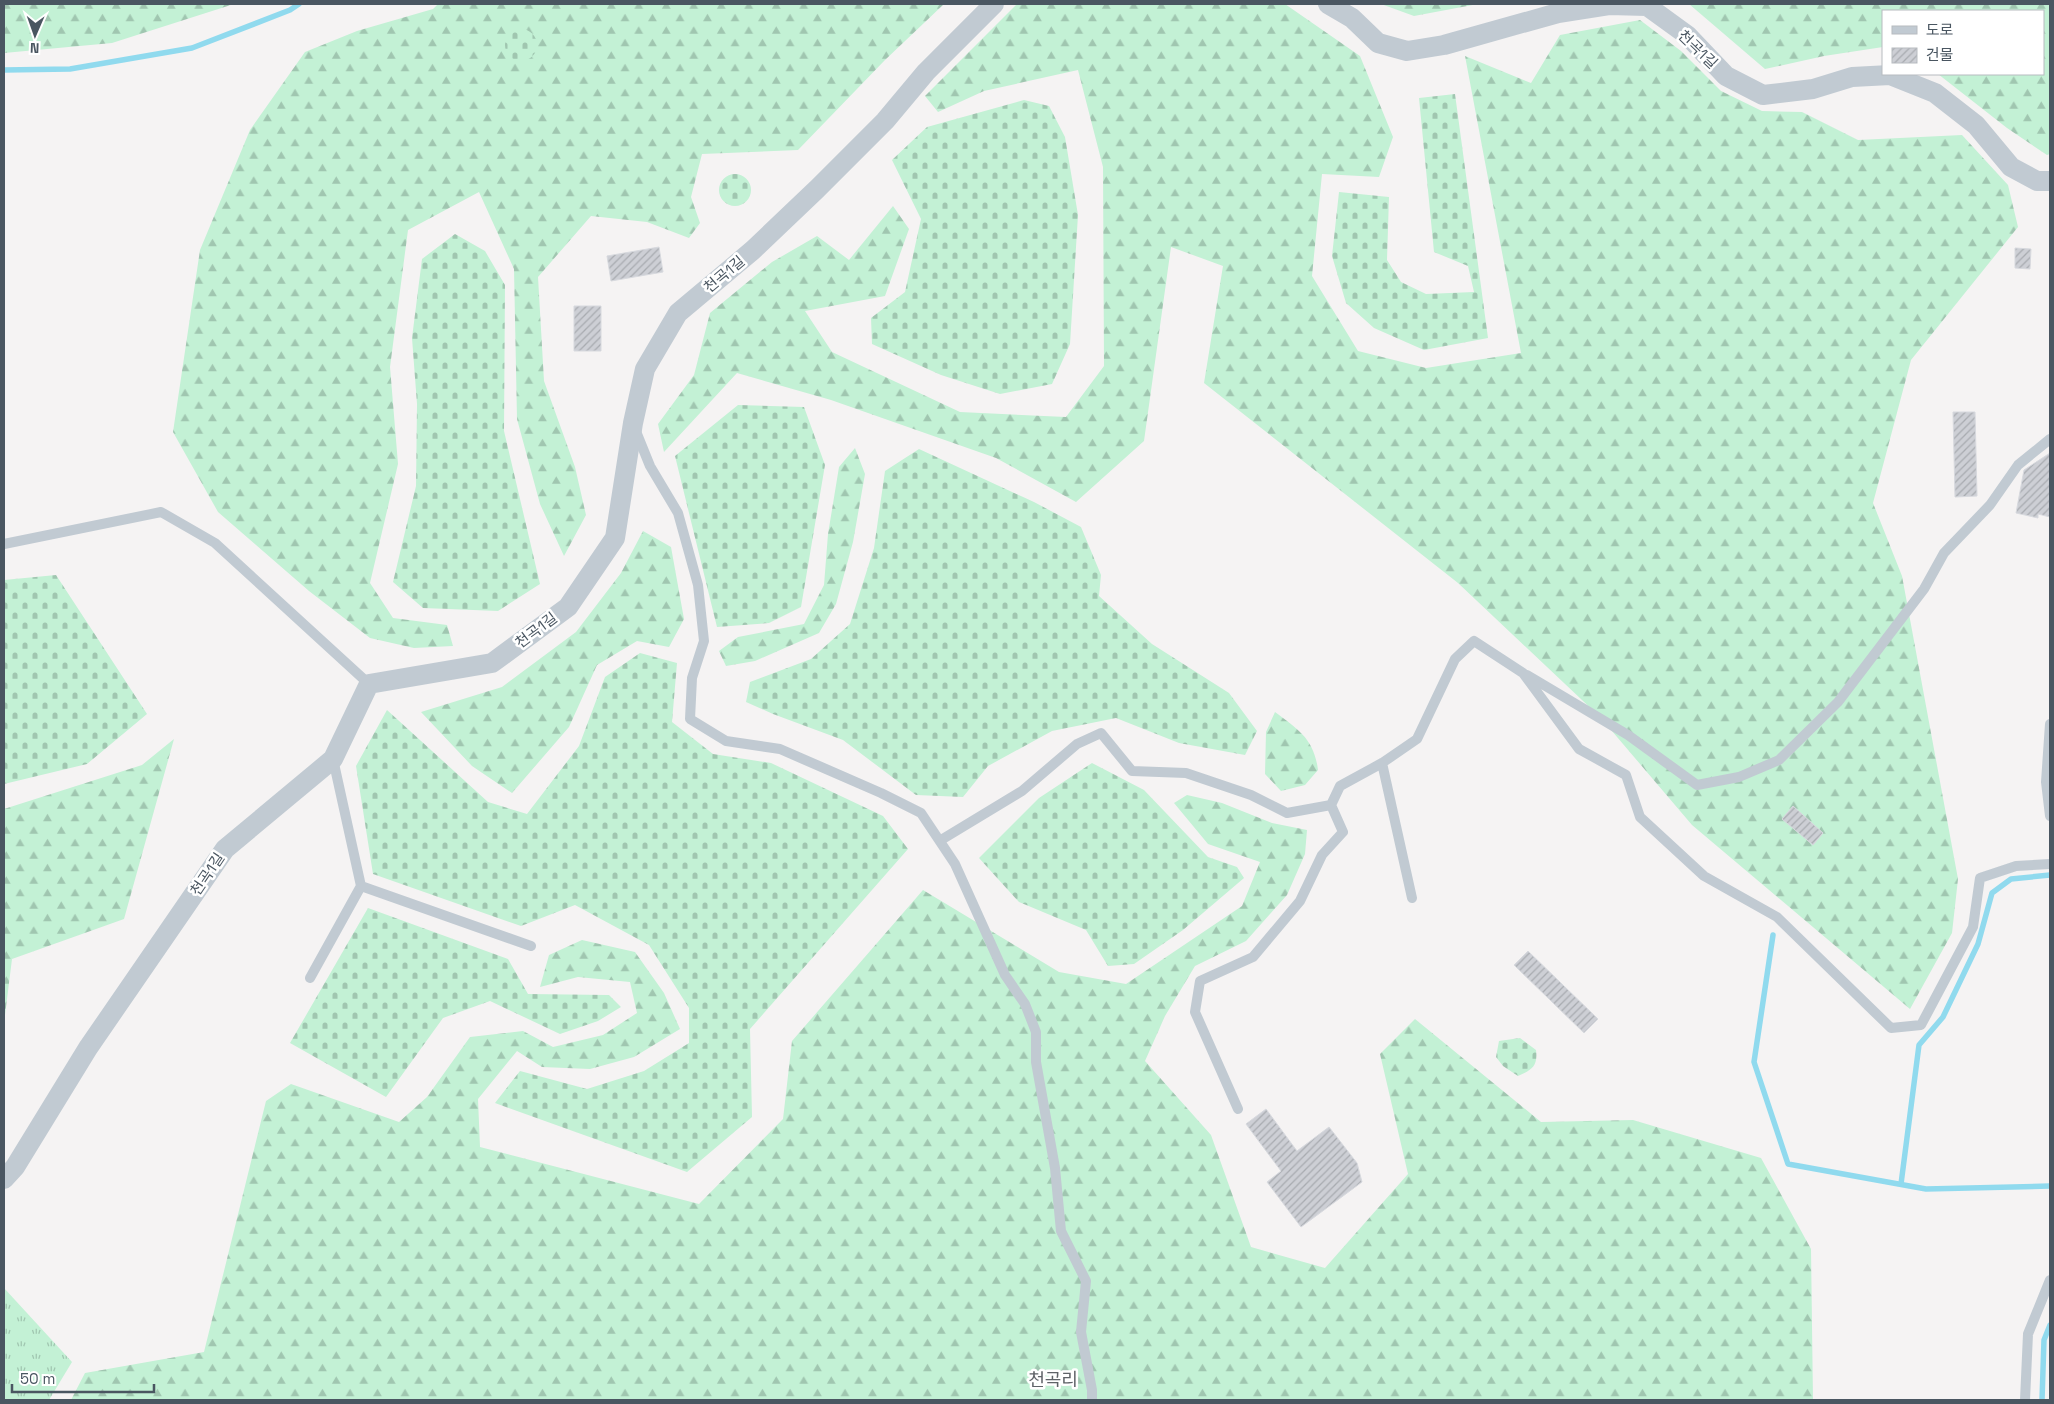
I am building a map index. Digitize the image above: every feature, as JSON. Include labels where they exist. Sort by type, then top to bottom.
[{"type":"street","name":"천곡1길","points":[[4,1180],[15,1167],[88,1048],[225,849],[333,759],[370,684],[492,664],[568,607],[614,538],[633,424],[645,369],[678,313],[753,250],[817,189],[885,121],[926,72],[994,4]]},
{"type":"street","name":"천곡1길","points":[[1328,4],[1352,18],[1378,43],[1407,51],[1444,45],[1558,13],[1609,5],[1647,6],[1687,36],[1726,76],[1763,95],[1813,89],[1852,78],[1890,75],[1935,93],[1942,98],[1976,125],[2011,167],[2037,180],[2050,181]]},
{"type":"lane","points":[[633,424],[650,466],[678,513],[698,585],[704,641],[692,678],[690,719],[726,741],[780,748],[920,812],[955,864],[1005,975],[1024,1004],[1036,1032],[1036,1062],[1055,1168],[1061,1231],[1086,1281],[1081,1332],[1092,1390],[1092,1400]]},
{"type":"lane","points":[[1238,1109],[1195,1012],[1200,982],[1253,957],[1300,901],[1322,854],[1342,832],[1331,805],[1340,786],[1382,763],[1418,739],[1455,659],[1474,641],[1523,673],[1628,735],[1697,785],[1738,777],[1779,760],[1838,702],[1924,589],[1944,552],[1990,504],[2018,464],[2050,438]]},
{"type":"lane","points":[[4,544],[161,512],[214,543],[370,684]]},
{"type":"lane","points":[[1523,673],[1579,750],[1626,775],[1640,817],[1704,876],[1776,917],[1891,1028],[1921,1025],[1973,927],[1980,878],[2016,866],[2050,864]]},
{"type":"lane","points":[[2050,724],[2046,782],[2050,816]]},
{"type":"lane","points":[[940,840],[1022,791],[1077,744],[1101,733],[1132,771],[1186,773],[1251,795],[1288,813],[1331,805]]},
{"type":"lane","points":[[310,978],[361,886],[333,759]]},
{"type":"lane","points":[[1382,763],[1412,898]]},
{"type":"lane","points":[[361,886],[531,946]]},
{"type":"lane","points":[[2025,1400],[2028,1334],[2050,1280]]},
{"type":"green space","points":[[4,4],[234,4],[112,43],[4,53]]},
{"type":"green space","points":[[438,4],[944,4],[885,60],[798,150],[702,154],[691,197],[700,223],[689,238],[647,222],[591,216],[538,277],[544,381],[575,467],[586,515],[564,556],[540,504],[517,419],[514,269],[479,192],[408,230],[390,367],[398,464],[370,583],[393,618],[447,625],[453,646],[414,648],[370,638],[309,591],[218,512],[173,432],[200,250],[250,130],[305,52],[357,31],[433,9]]},
{"type":"green space","points":[[1017,4],[1285,4],[1360,56],[1393,137],[1379,177],[1322,174],[1312,276],[1358,351],[1426,368],[1521,353],[1465,56],[1531,83],[1560,35],[1640,20],[1681,51],[1721,91],[1762,111],[1802,112],[1858,140],[1962,135],[2008,185],[2018,227],[1911,360],[1873,503],[1902,576],[1958,879],[1952,933],[1910,1009],[1692,825],[1600,717],[1458,583],[1204,383],[1223,266],[1171,247],[1144,441],[1076,502],[996,458],[831,400],[737,373],[664,452],[658,424],[694,375],[710,313],[772,262],[817,236],[849,260],[893,206],[909,229],[885,296],[805,311],[832,352],[960,412],[1066,417],[1104,366],[1103,167],[1078,70],[984,91],[938,112],[925,96]]},
{"type":"green space","points":[[1381,4],[1478,4],[1414,16]]},
{"type":"green space","points":[[1689,4],[2050,4],[2050,154],[2047,155],[2007,128],[1939,75],[2044,75],[2044,10],[1882,10],[1882,47],[1824,56],[1765,69]]},
{"type":"green space","points":[[521,29],[527,30],[532,34],[536,39],[536,51],[532,56],[527,60],[521,61],[515,60],[510,56],[506,51],[505,45],[506,39],[510,34],[515,30]]},
{"type":"green space","points":[[1455,94],[1488,338],[1424,350],[1374,328],[1346,303],[1332,256],[1339,192],[1389,197],[1387,260],[1401,282],[1426,294],[1474,292],[1468,266],[1434,252],[1419,98]]},
{"type":"green space","points":[[1024,100],[1049,106],[1065,137],[1078,215],[1070,344],[1052,384],[1000,394],[941,375],[872,344],[871,318],[905,292],[921,219],[892,160],[927,127]]},
{"type":"green space","points":[[735,174],[741,175],[746,179],[750,184],[750,196],[746,201],[741,205],[735,206],[729,205],[724,201],[720,196],[719,190],[720,184],[724,179],[729,175]]},
{"type":"green space","points":[[455,234],[485,251],[505,285],[504,431],[540,584],[498,611],[423,608],[393,582],[416,486],[417,404],[412,338],[422,259]]},
{"type":"green space","points":[[738,405],[804,407],[825,465],[801,607],[769,623],[717,627],[675,456]]},
{"type":"green space","points":[[855,448],[865,474],[853,542],[836,604],[819,633],[755,661],[726,666],[719,651],[738,637],[804,624],[824,585],[828,534],[839,467]]},
{"type":"green space","points":[[919,449],[1034,502],[1081,527],[1101,575],[1099,596],[1152,644],[1229,693],[1257,731],[1245,755],[1179,743],[1116,718],[1052,731],[988,766],[963,797],[916,795],[843,740],[746,702],[750,682],[811,659],[850,624],[874,548],[885,471]]},
{"type":"green space","points":[[643,531],[671,547],[684,619],[669,647],[637,641],[597,665],[569,727],[512,793],[472,766],[421,712],[502,687],[576,632],[621,573]]},
{"type":"green space","points":[[56,575],[147,714],[87,764],[4,784],[4,580]]},
{"type":"green space","points":[[640,653],[677,663],[672,722],[713,754],[771,763],[883,816],[908,849],[750,1029],[752,1117],[687,1172],[495,1103],[520,1071],[587,1089],[644,1071],[689,1043],[689,1008],[649,945],[575,905],[521,926],[373,874],[356,766],[387,710],[488,802],[527,814],[579,746],[605,677]]},
{"type":"green space","points":[[1275,712],[1304,736],[1313,750],[1318,770],[1305,785],[1281,791],[1265,774],[1266,732]]},
{"type":"green space","points":[[174,739],[124,919],[12,959],[4,1023],[4,809],[142,765]]},
{"type":"green space","points":[[1092,763],[1144,790],[1208,857],[1237,867],[1244,878],[1183,930],[1134,964],[1108,966],[1086,930],[1019,902],[979,858],[1039,798]]},
{"type":"green space","points":[[1187,795],[1222,803],[1272,823],[1307,830],[1305,854],[1287,895],[1246,941],[1195,966],[1165,1016],[1145,1061],[1211,1135],[1251,1247],[1325,1268],[1408,1174],[1380,1054],[1415,1019],[1541,1122],[1633,1120],[1761,1158],[1811,1249],[1813,1400],[71,1400],[85,1373],[204,1352],[266,1101],[291,1084],[399,1122],[427,1097],[470,1037],[523,1031],[553,1047],[603,1035],[637,1013],[630,982],[578,977],[540,987],[549,955],[582,940],[635,952],[664,993],[680,1029],[634,1057],[590,1069],[542,1067],[517,1051],[478,1099],[480,1147],[699,1204],[783,1119],[792,1041],[923,890],[1059,972],[1126,984],[1242,906],[1260,862],[1208,844],[1174,803]]},
{"type":"green space","points":[[368,908],[508,959],[528,994],[609,995],[621,1007],[598,1021],[560,1034],[490,1001],[443,1018],[386,1097],[290,1043]]},
{"type":"green space","points":[[1520,1038],[1536,1050],[1536,1060],[1533,1067],[1518,1076],[1503,1066],[1496,1057],[1499,1041]]},
{"type":"green space","points":[[4,1288],[72,1362],[49,1400],[4,1400]]},
{"type":"building","points":[[659,247],[663,272],[611,281],[607,256]]},
{"type":"building","points":[[2015,248],[2031,249],[2030,269],[2015,268]]},
{"type":"building","points":[[574,306],[601,306],[601,351],[574,351]]},
{"type":"building","points":[[1953,412],[1975,412],[1977,496],[1955,497]]},
{"type":"building","points":[[2050,453],[2050,517],[2038,514],[2038,518],[2016,513],[2024,470]]},
{"type":"building","points":[[1793,806],[1823,833],[1813,845],[1782,819]]},
{"type":"building","points":[[1528,951],[1598,1019],[1584,1033],[1514,965]]},
{"type":"building","points":[[1266,1109],[1297,1151],[1329,1127],[1357,1163],[1362,1182],[1301,1227],[1267,1182],[1281,1171],[1246,1124]]},
{"type":"waterway","points":[[4,70],[70,69],[192,48],[290,10],[299,4]]},
{"type":"waterway","points":[[1901,1184],[1919,1045],[1943,1017],[1978,944],[1992,893],[2011,879],[2050,875]]},
{"type":"waterway","points":[[1773,935],[1754,1062],[1788,1164],[1926,1189],[2050,1186]]},
{"type":"waterway","points":[[2042,1400],[2044,1340],[2050,1325]]},
{"type":"district","name":"천곡리","points":[[1053,1379]]}]
